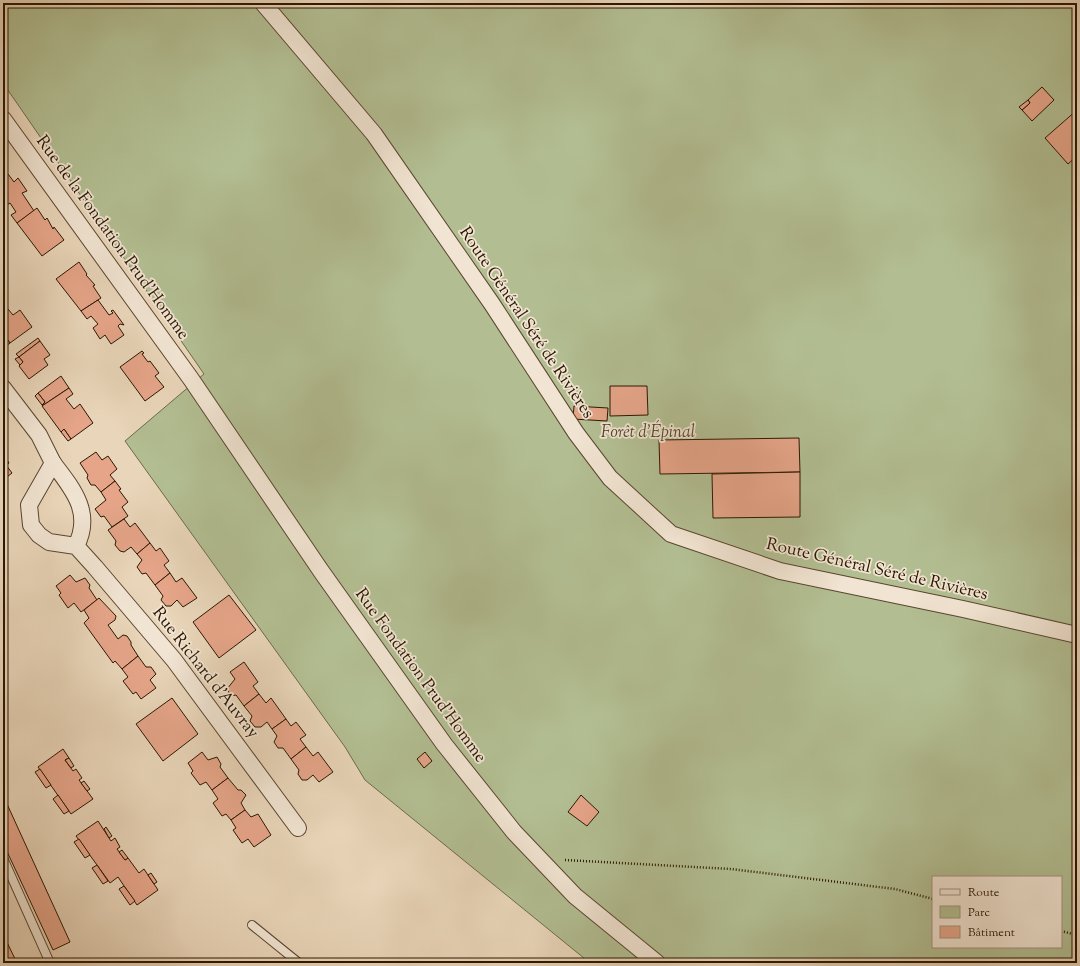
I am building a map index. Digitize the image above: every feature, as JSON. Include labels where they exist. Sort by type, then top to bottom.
[{"type":"street","name":"Route Général Séré de Rivières","points":[[263,3],[374,134],[492,304],[576,434],[610,478],[671,534],[780,571],[963,609],[1077,635]]},
{"type":"street","name":"Rue de la Fondation Prud'Homme","points":[[3,119],[191,378]]},
{"type":"street","name":"Rue Fondation Prud'Homme","points":[[191,378],[321,571],[444,744],[514,832],[576,896],[657,963]]},
{"type":"street","points":[[3,388],[39,435],[53,463],[70,484],[79,500],[82,515],[82,534],[76,546],[49,542],[39,535],[31,525],[29,506],[53,463]]},
{"type":"street","name":"Rue Richard d'Auvray","points":[[76,546],[174,660],[298,828]]},
{"type":"lane","points":[[3,858],[50,963]]},
{"type":"lane","points":[[252,925],[299,963]]},
{"type":"path","points":[[539,859],[731,869],[895,889],[932,899]]},
{"type":"path","points":[[1062,931],[1077,935]]},
{"type":"green space","name":"Forêt d'Épinal","points":[[3,3],[1077,3],[1077,963],[590,963],[365,780],[345,747],[125,441],[204,374],[3,83]]},
{"type":"building","points":[[1042,87],[1054,100],[1032,121],[1022,110],[1030,103],[1028,100]]},
{"type":"building","points":[[1028,100],[1030,103],[1022,110],[1019,107]]},
{"type":"building","points":[[1077,110],[1077,156],[1068,164],[1045,138]]},
{"type":"building","points":[[8,174],[14,182],[18,178],[27,191],[22,193],[34,211],[17,223],[11,215],[16,212],[10,203],[5,206],[3,204],[3,177]]},
{"type":"building","points":[[37,208],[45,220],[47,218],[53,229],[54,227],[64,240],[42,256],[17,223]]},
{"type":"building","points":[[79,262],[87,274],[86,275],[95,285],[93,286],[101,298],[81,311],[56,279]]},
{"type":"building","points":[[98,300],[109,315],[113,313],[111,311],[113,310],[124,325],[120,324],[118,326],[124,335],[111,344],[105,335],[100,339],[93,328],[98,324],[91,316],[87,319],[81,311]]},
{"type":"building","points":[[8,309],[13,315],[20,310],[32,327],[10,343],[3,334],[3,313]]},
{"type":"building","points":[[3,334],[10,343],[6,346],[3,342]]},
{"type":"building","points":[[38,338],[40,341],[19,357],[16,354]]},
{"type":"building","points":[[40,341],[50,355],[44,359],[48,365],[29,379],[19,366],[23,362],[19,357]]},
{"type":"building","points":[[142,351],[144,353],[142,354],[148,362],[150,361],[159,373],[155,376],[164,387],[145,401],[120,367]]},
{"type":"building","points":[[19,357],[23,362],[20,365],[15,359]]},
{"type":"building","points":[[61,376],[69,388],[42,406],[45,402],[38,393]]},
{"type":"building","points":[[610,386],[647,386],[648,415],[610,416]]},
{"type":"building","points":[[69,388],[73,394],[66,399],[74,409],[80,404],[93,423],[71,439],[64,429],[61,432],[42,406]]},
{"type":"building","points":[[38,393],[45,402],[42,405],[35,396]]},
{"type":"building","points":[[574,406],[608,408],[607,421],[573,419]]},
{"type":"building","points":[[64,429],[71,439],[68,441],[61,432]]},
{"type":"building","points":[[799,438],[800,472],[660,474],[659,440]]},
{"type":"building","points":[[96,452],[102,460],[108,456],[117,469],[110,475],[115,481],[101,492],[95,485],[91,485],[87,478],[88,475],[80,463]]},
{"type":"building","points":[[3,454],[9,463],[6,465],[12,473],[3,480]]},
{"type":"building","points":[[800,472],[800,517],[713,518],[712,474]]},
{"type":"building","points":[[115,481],[121,489],[119,490],[128,502],[122,507],[128,516],[112,527],[104,516],[101,517],[95,509],[106,500],[101,492]]},
{"type":"building","points":[[124,519],[130,527],[135,523],[150,543],[137,554],[131,547],[124,552],[120,551],[115,545],[116,541],[108,530]]},
{"type":"building","points":[[150,543],[156,551],[160,548],[169,561],[164,565],[170,573],[155,585],[146,573],[142,574],[137,567],[142,560],[137,554]]},
{"type":"building","points":[[170,573],[176,582],[182,578],[197,598],[183,607],[177,600],[171,606],[166,606],[161,600],[163,596],[155,585]]},
{"type":"building","points":[[70,575],[76,582],[85,578],[90,585],[89,588],[97,600],[81,612],[74,603],[68,608],[59,595],[61,593],[56,586]]},
{"type":"building","points":[[229,595],[256,630],[219,658],[193,622]]},
{"type":"building","points":[[99,598],[116,616],[115,620],[108,625],[118,639],[123,635],[127,636],[138,656],[122,669],[115,661],[113,663],[84,623],[89,618],[84,610]]},
{"type":"building","points":[[138,656],[146,667],[151,667],[156,674],[150,680],[156,688],[141,699],[136,692],[133,694],[123,681],[128,677],[122,669]]},
{"type":"building","points":[[244,662],[258,682],[253,686],[259,694],[244,706],[236,695],[231,696],[227,689],[235,679],[230,672]]},
{"type":"building","points":[[259,694],[266,703],[271,698],[286,719],[272,729],[267,722],[261,727],[255,727],[250,721],[252,716],[244,706]]},
{"type":"building","points":[[172,698],[198,734],[163,761],[136,724]]},
{"type":"building","points":[[286,719],[291,726],[296,722],[306,735],[300,739],[306,747],[291,759],[283,748],[278,748],[274,742],[277,736],[272,729]]},
{"type":"building","points":[[306,747],[313,756],[318,752],[333,772],[319,782],[313,775],[307,780],[302,780],[298,774],[299,770],[291,759]]},
{"type":"building","points":[[63,749],[69,758],[65,760],[73,771],[76,769],[82,778],[79,780],[93,799],[71,814],[38,767]]},
{"type":"building","points":[[202,752],[208,760],[217,757],[221,764],[220,767],[228,778],[212,790],[206,782],[200,785],[191,773],[193,771],[188,763]]},
{"type":"building","points":[[425,752],[432,761],[424,768],[417,759]]},
{"type":"building","points":[[69,758],[74,766],[71,768],[65,760]]},
{"type":"building","points":[[40,769],[51,785],[46,788],[35,772]]},
{"type":"building","points":[[228,778],[238,790],[241,790],[246,795],[241,803],[245,810],[231,820],[226,814],[222,816],[213,803],[218,799],[212,790]]},
{"type":"building","points":[[84,781],[90,789],[87,791],[81,783]]},
{"type":"building","points":[[58,795],[69,811],[64,814],[53,799]]},
{"type":"building","points":[[581,795],[599,812],[587,826],[568,812]]},
{"type":"building","points":[[7,804],[70,942],[53,950],[3,843],[3,806]]},
{"type":"building","points":[[245,810],[251,817],[258,814],[271,835],[254,847],[248,839],[242,843],[233,830],[236,828],[231,820]]},
{"type":"building","points":[[98,821],[111,841],[115,838],[120,847],[117,849],[125,860],[128,858],[139,873],[144,869],[158,890],[137,905],[118,877],[110,883],[76,836]]},
{"type":"building","points":[[106,827],[112,836],[109,838],[104,829]]},
{"type":"building","points":[[79,839],[90,855],[85,858],[74,842]]},
{"type":"building","points":[[122,850],[128,858],[125,860],[119,852]]},
{"type":"building","points":[[97,865],[108,881],[103,884],[92,868]]},
{"type":"building","points":[[151,873],[157,882],[154,884],[148,875]]},
{"type":"building","points":[[124,886],[135,901],[130,905],[119,889]]},
{"type":"building","points":[[3,934],[17,963],[3,963]]},
{"type":"building","points":[[78,959],[80,963],[68,963]]}]
